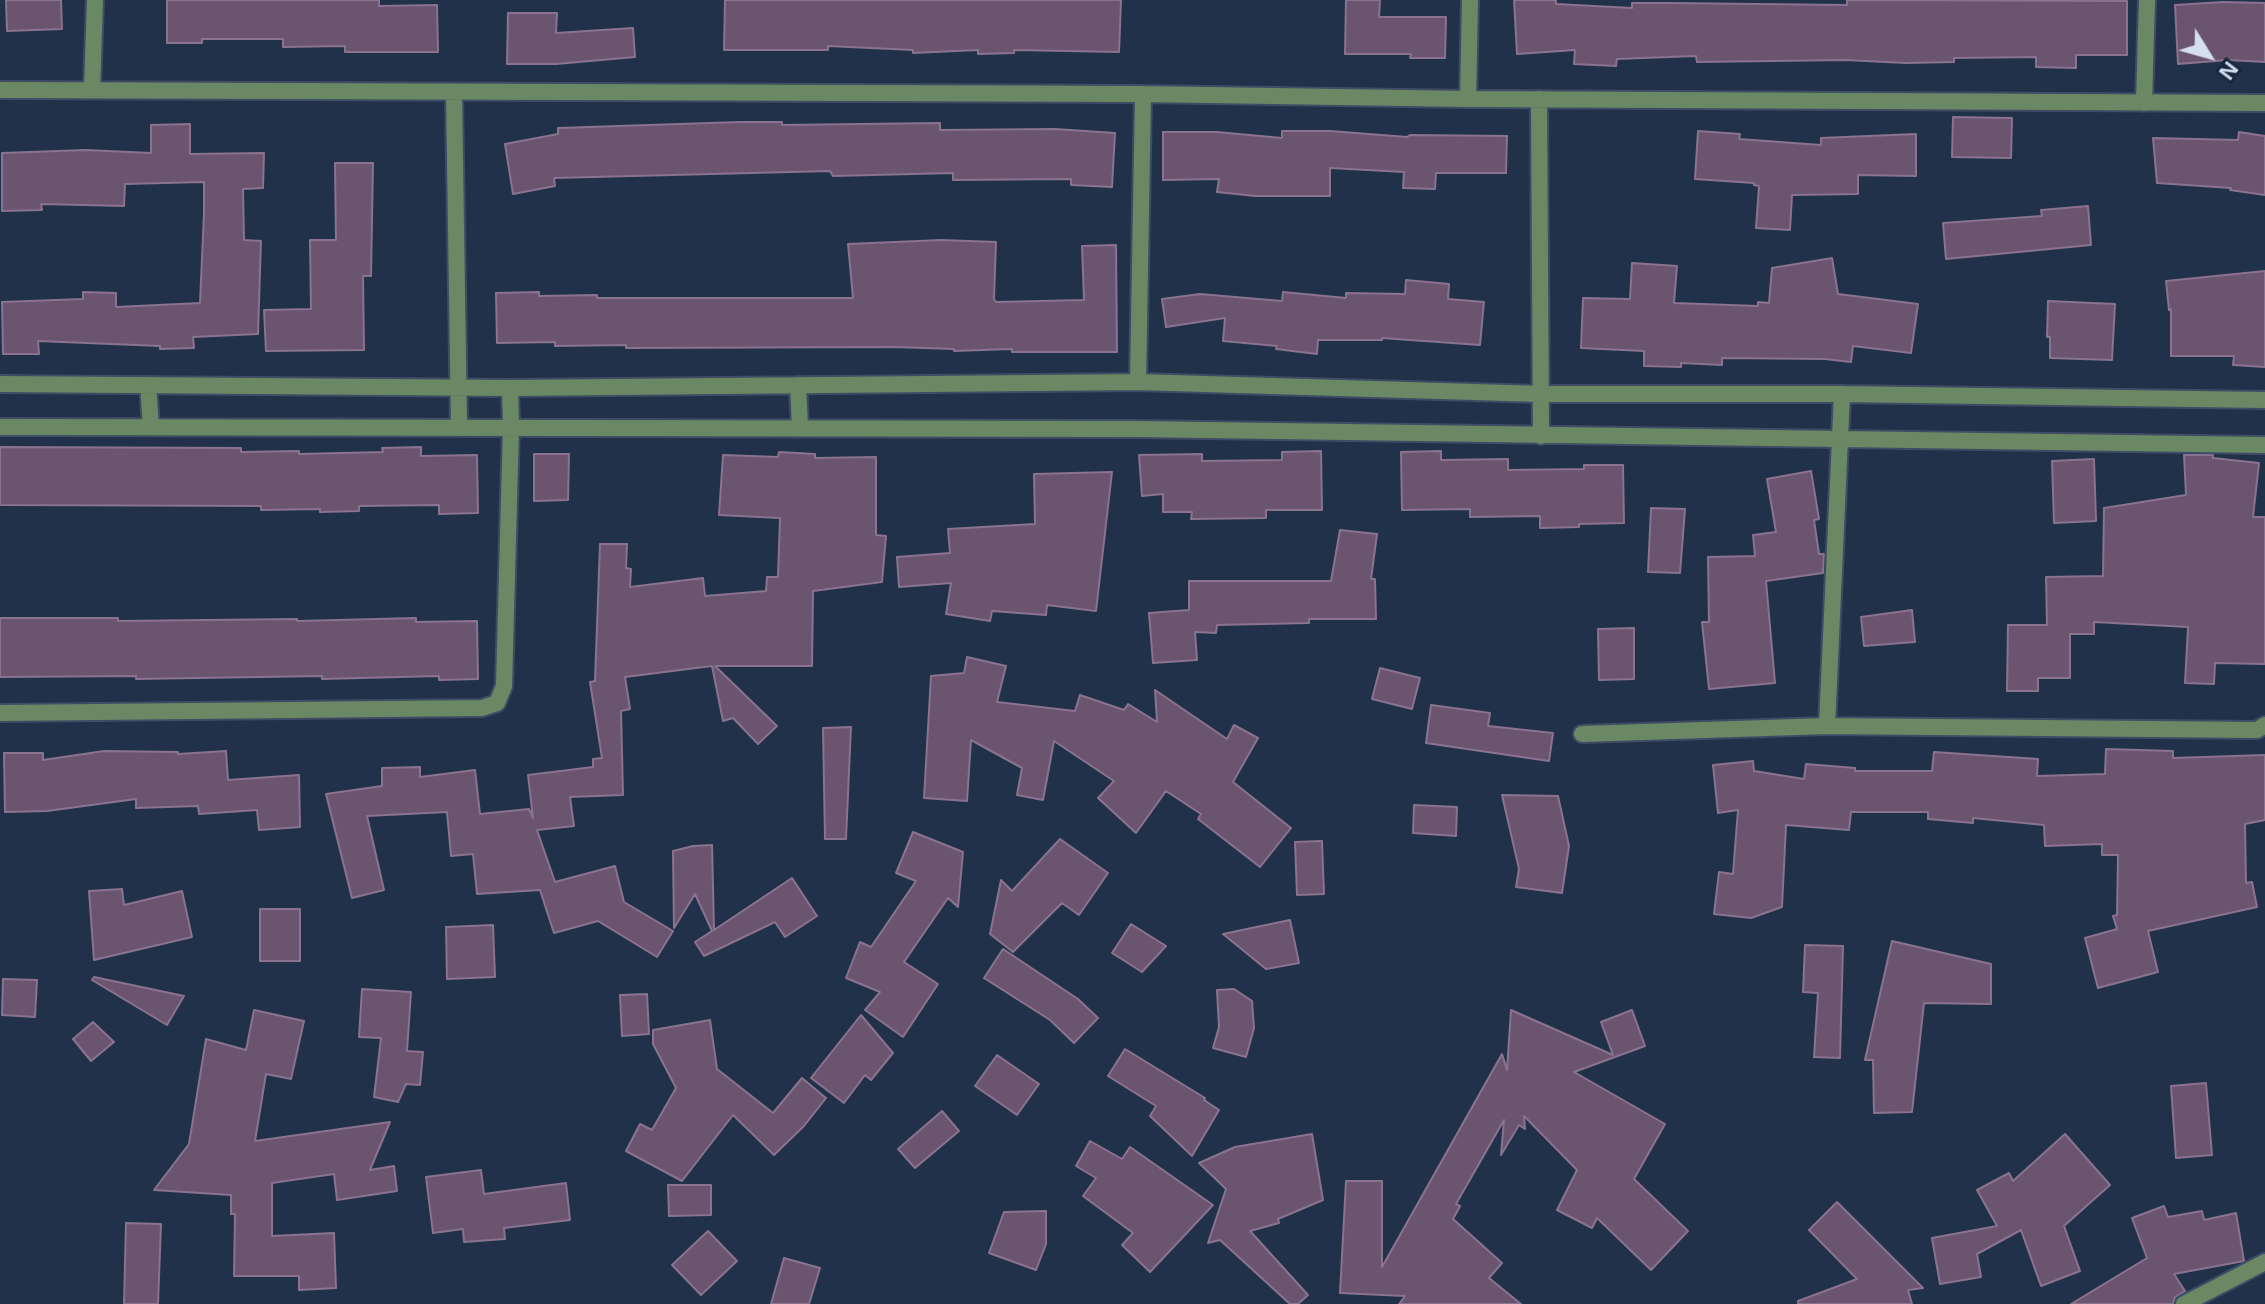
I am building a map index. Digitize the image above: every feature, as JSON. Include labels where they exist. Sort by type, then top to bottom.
[{"type":"street","points":[[92,90],[95,0]]},
{"type":"street","points":[[1468,99],[1470,0]]},
{"type":"street","points":[[2144,103],[2147,0]]},
{"type":"street","points":[[0,90],[1143,94],[2265,103]]},
{"type":"street","points":[[454,93],[459,426]]},
{"type":"street","points":[[1138,382],[1143,94]]},
{"type":"street","points":[[1539,99],[1541,436]]},
{"type":"street","points":[[0,384],[510,388],[1138,382],[1541,394],[1842,394],[2265,400]]},
{"type":"street","points":[[148,385],[151,427]]},
{"type":"street","points":[[798,385],[800,427]]},
{"type":"street","points":[[0,713],[482,708],[497,703],[504,686],[510,388]]},
{"type":"street","points":[[1827,726],[1842,394]]},
{"type":"street","points":[[0,427],[1119,429],[2265,445]]},
{"type":"street","points":[[1582,734],[1827,726],[2257,730],[2265,725]]},
{"type":"street","points":[[2184,1304],[2265,1262]]},
{"type":"building","points":[[6,0],[61,0],[62,29],[7,31]]},
{"type":"building","points":[[167,0],[379,0],[379,6],[437,5],[438,52],[345,52],[345,46],[283,47],[283,39],[202,39],[202,43],[167,43]]},
{"type":"building","points":[[725,0],[1121,0],[1119,52],[1014,50],[1014,53],[978,54],[978,50],[913,53],[913,50],[828,46],[828,50],[724,50]]},
{"type":"building","points":[[1346,0],[1380,0],[1379,17],[1446,17],[1445,58],[1410,58],[1411,54],[1345,54]]},
{"type":"building","points":[[1514,0],[1556,0],[1556,4],[1632,8],[1632,3],[1847,5],[1847,0],[2127,1],[2127,55],[2076,55],[2076,68],[2036,67],[2036,57],[1954,58],[1954,62],[1905,63],[1846,60],[1697,62],[1696,56],[1617,59],[1616,66],[1574,64],[1575,50],[1517,54]]},
{"type":"building","points":[[2265,3],[2265,62],[2228,60],[2178,64],[2175,5]]},
{"type":"building","points":[[508,13],[557,13],[556,33],[633,28],[635,57],[556,64],[507,64]]},
{"type":"building","points":[[1953,117],[2012,118],[2011,158],[1952,157]]},
{"type":"building","points":[[782,122],[782,125],[940,123],[940,130],[1055,129],[1115,133],[1112,187],[1071,185],[1071,179],[953,180],[953,173],[833,176],[830,171],[554,178],[555,186],[513,194],[505,144],[558,134],[558,128]]},
{"type":"building","points":[[190,124],[190,154],[264,153],[263,188],[243,189],[244,240],[261,241],[258,334],[193,337],[194,348],[160,349],[160,346],[38,341],[39,354],[3,354],[2,302],[83,299],[83,292],[116,293],[116,307],[200,303],[204,182],[125,184],[124,206],[41,204],[42,210],[2,211],[2,153],[86,150],[151,153],[151,125]]},
{"type":"building","points":[[1282,131],[1407,137],[1507,136],[1506,173],[1436,173],[1435,189],[1403,188],[1404,172],[1330,168],[1330,196],[1255,196],[1217,192],[1219,179],[1163,180],[1163,132],[1217,132],[1282,138]]},
{"type":"building","points":[[1698,131],[1740,134],[1739,139],[1821,145],[1821,138],[1916,134],[1916,176],[1858,175],[1858,194],[1792,195],[1790,230],[1756,228],[1759,186],[1754,183],[1695,179]]},
{"type":"building","points":[[2239,132],[2265,136],[2265,195],[2231,188],[2157,183],[2153,138],[2238,140]]},
{"type":"building","points":[[335,163],[373,163],[371,276],[363,276],[364,350],[266,351],[264,310],[311,309],[310,240],[336,240]]},
{"type":"building","points":[[2088,206],[2091,245],[1946,259],[1943,223],[2042,216],[2041,210]]},
{"type":"building","points":[[941,240],[996,242],[996,302],[1084,300],[1082,246],[1116,245],[1117,352],[954,351],[894,347],[626,348],[626,345],[555,346],[555,342],[497,343],[496,293],[539,292],[539,296],[597,295],[597,298],[853,298],[848,244]]},
{"type":"building","points":[[1832,258],[1838,294],[1918,304],[1911,353],[1853,346],[1851,362],[1722,358],[1722,365],[1681,363],[1681,367],[1644,366],[1644,351],[1581,348],[1583,298],[1630,299],[1632,263],[1677,266],[1674,303],[1758,306],[1758,302],[1769,303],[1772,268]]},
{"type":"building","points":[[2265,271],[2265,367],[2233,365],[2234,356],[2171,356],[2171,309],[2166,281]]},
{"type":"building","points":[[1406,280],[1449,284],[1448,299],[1484,302],[1480,345],[1382,338],[1318,340],[1317,354],[1276,349],[1277,346],[1223,341],[1225,318],[1166,327],[1162,299],[1200,294],[1282,301],[1283,292],[1346,298],[1346,293],[1405,294]]},
{"type":"building","points":[[2048,301],[2115,304],[2112,360],[2050,358]]},
{"type":"building","points":[[0,447],[241,448],[241,452],[299,451],[299,454],[383,452],[382,448],[421,447],[421,456],[477,455],[478,513],[439,514],[439,505],[359,506],[359,511],[320,512],[320,509],[261,510],[261,506],[0,505]]},
{"type":"building","points":[[1321,451],[1322,510],[1266,510],[1266,518],[1191,519],[1192,512],[1163,512],[1163,494],[1142,496],[1139,455],[1202,454],[1202,461],[1282,460],[1282,452]]},
{"type":"building","points":[[1441,451],[1441,460],[1508,459],[1508,470],[1623,465],[1624,523],[1540,528],[1540,516],[1470,517],[1470,509],[1402,510],[1401,452]]},
{"type":"building","points":[[779,452],[815,454],[815,458],[876,457],[876,535],[886,536],[882,582],[813,591],[812,666],[715,666],[777,726],[758,744],[733,718],[723,721],[712,666],[625,677],[630,709],[621,711],[623,795],[570,797],[574,826],[537,830],[555,882],[615,866],[624,902],[673,931],[657,957],[598,921],[554,933],[540,890],[477,894],[473,854],[451,856],[447,812],[367,816],[384,890],[352,898],[326,794],[382,786],[382,768],[420,767],[420,777],[475,770],[480,814],[529,809],[533,818],[528,775],[593,767],[593,759],[602,758],[590,682],[595,681],[600,544],[627,544],[626,568],[631,569],[630,587],[703,578],[705,596],[766,591],[767,577],[778,577],[780,518],[719,515],[723,455],[778,457]]},
{"type":"building","points":[[534,454],[569,454],[568,500],[534,501]]},
{"type":"building","points":[[2184,455],[2213,455],[2213,458],[2259,463],[2253,517],[2265,517],[2265,664],[2215,663],[2214,684],[2185,683],[2188,627],[2094,622],[2094,634],[2070,634],[2070,678],[2038,678],[2038,691],[2007,691],[2008,625],[2047,625],[2046,577],[2103,576],[2104,508],[2186,495]]},
{"type":"building","points":[[2094,459],[2096,521],[2054,523],[2052,461]]},
{"type":"building","points":[[1811,471],[1819,519],[1814,520],[1819,554],[1824,554],[1823,573],[1766,581],[1775,683],[1709,689],[1702,622],[1709,622],[1708,557],[1755,556],[1753,535],[1776,532],[1767,479]]},
{"type":"building","points":[[1112,472],[1096,611],[1047,605],[1046,615],[992,611],[990,621],[946,614],[951,583],[899,587],[897,557],[950,553],[948,529],[1035,524],[1034,474]]},
{"type":"building","points":[[1651,508],[1685,509],[1680,573],[1648,572]]},
{"type":"building","points":[[1340,530],[1377,534],[1371,579],[1375,579],[1376,619],[1309,619],[1309,623],[1217,625],[1216,633],[1195,632],[1197,660],[1153,663],[1149,613],[1189,610],[1189,581],[1331,581]]},
{"type":"building","points":[[1912,610],[1915,642],[1864,646],[1861,617]]},
{"type":"building","points":[[0,618],[297,621],[416,618],[416,622],[477,621],[478,679],[439,680],[439,676],[322,679],[322,676],[136,679],[136,676],[0,677]]},
{"type":"building","points":[[1634,628],[1634,679],[1599,680],[1598,629]]},
{"type":"building","points":[[967,657],[1006,666],[997,702],[1075,711],[1080,695],[1124,710],[1128,704],[1157,722],[1155,690],[1227,739],[1234,725],[1258,738],[1233,782],[1291,828],[1260,867],[1198,819],[1201,814],[1166,791],[1136,833],[1098,798],[1114,781],[1054,741],[1043,800],[1017,795],[1022,768],[971,740],[967,801],[924,798],[931,676],[964,673]]},
{"type":"building","points":[[1380,668],[1420,678],[1412,709],[1372,699]]},
{"type":"building","points":[[1431,705],[1490,713],[1488,726],[1553,733],[1549,761],[1426,743]]},
{"type":"building","points":[[851,727],[846,839],[825,839],[823,728]]},
{"type":"building","points":[[2106,749],[2173,751],[2173,758],[2265,755],[2265,820],[2245,824],[2246,883],[2252,882],[2257,907],[2148,931],[2158,972],[2098,988],[2085,938],[2117,929],[2113,916],[2117,915],[2118,855],[2102,855],[2102,844],[2045,846],[2044,825],[1973,818],[1973,823],[1928,819],[1928,812],[1851,812],[1849,830],[1786,825],[1782,907],[1751,918],[1714,914],[1719,872],[1733,874],[1738,810],[1718,813],[1713,765],[1753,761],[1754,771],[1804,779],[1806,764],[1855,768],[1855,771],[1932,771],[1934,752],[2038,759],[2037,776],[2105,774]]},
{"type":"building","points":[[104,751],[178,754],[226,751],[228,780],[299,775],[300,827],[259,830],[257,810],[199,814],[198,806],[136,808],[136,799],[47,811],[5,812],[4,753],[43,753],[43,760]]},
{"type":"building","points":[[1502,795],[1558,796],[1569,846],[1562,893],[1516,887],[1519,869]]},
{"type":"building","points":[[1414,805],[1457,807],[1456,836],[1413,833]]},
{"type":"building","points":[[913,832],[963,852],[958,907],[948,898],[904,962],[938,984],[903,1037],[865,1010],[880,992],[846,978],[860,942],[871,947],[916,881],[896,873]]},
{"type":"building","points":[[1060,839],[1108,873],[1079,915],[1062,903],[1013,952],[990,934],[1001,880],[1012,891]]},
{"type":"building","points":[[1322,841],[1324,894],[1297,895],[1295,842]]},
{"type":"building","points":[[712,845],[714,930],[792,878],[817,916],[785,937],[775,922],[704,956],[695,942],[712,931],[695,894],[674,928],[673,851]]},
{"type":"building","points":[[122,889],[124,905],[182,891],[192,937],[94,960],[89,891]]},
{"type":"building","points":[[260,909],[300,909],[300,961],[260,961]]},
{"type":"building","points":[[1290,920],[1299,963],[1266,969],[1223,934]]},
{"type":"building","points":[[1131,924],[1166,946],[1142,972],[1112,953]]},
{"type":"building","points":[[493,925],[495,977],[447,979],[446,927]]},
{"type":"building","points":[[1892,941],[1991,964],[1991,1004],[1924,1003],[1912,1112],[1874,1113],[1873,1060],[1865,1060]]},
{"type":"building","points":[[1805,945],[1843,946],[1840,1058],[1814,1057],[1818,993],[1803,992]]},
{"type":"building","points":[[1003,949],[1078,999],[1098,1018],[1074,1043],[1050,1020],[984,978]]},
{"type":"building","points":[[94,977],[184,996],[167,1025],[92,980]]},
{"type":"building","points":[[3,979],[37,980],[35,1017],[2,1015]]},
{"type":"building","points":[[362,989],[411,992],[407,1051],[423,1052],[420,1085],[406,1084],[398,1102],[374,1097],[381,1038],[359,1037]]},
{"type":"building","points":[[1234,989],[1252,1001],[1254,1028],[1246,1057],[1213,1048],[1219,1027],[1217,990]]},
{"type":"building","points":[[647,994],[649,1034],[622,1036],[620,995]]},
{"type":"building","points":[[254,1010],[304,1021],[291,1079],[266,1074],[255,1141],[390,1122],[370,1170],[394,1166],[397,1191],[337,1200],[334,1174],[272,1183],[272,1236],[334,1233],[336,1288],[299,1290],[299,1276],[234,1276],[235,1214],[231,1214],[231,1195],[154,1190],[189,1144],[206,1039],[246,1050]]},
{"type":"building","points":[[1511,1010],[1613,1055],[1601,1022],[1632,1010],[1645,1046],[1574,1072],[1665,1124],[1634,1179],[1688,1231],[1651,1270],[1597,1218],[1592,1228],[1557,1210],[1577,1170],[1524,1116],[1525,1129],[1519,1125],[1501,1155],[1504,1120],[1456,1204],[1460,1206],[1453,1219],[1502,1263],[1489,1278],[1521,1304],[1399,1304],[1405,1296],[1340,1293],[1346,1181],[1382,1181],[1382,1267],[1502,1054],[1507,1070]]},
{"type":"building","points":[[861,1015],[893,1053],[871,1080],[865,1075],[844,1103],[811,1078]]},
{"type":"building","points":[[710,1020],[717,1069],[773,1113],[802,1078],[826,1098],[804,1126],[774,1155],[733,1115],[682,1181],[626,1151],[640,1124],[652,1130],[676,1088],[653,1044],[653,1030]]},
{"type":"building","points":[[93,1022],[114,1042],[91,1061],[73,1039]]},
{"type":"building","points":[[1125,1049],[1205,1098],[1219,1110],[1192,1156],[1150,1116],[1156,1106],[1108,1076]]},
{"type":"building","points":[[997,1055],[1039,1084],[1017,1115],[975,1086]]},
{"type":"building","points":[[2206,1083],[2212,1155],[2176,1158],[2171,1086]]},
{"type":"building","points":[[942,1111],[959,1131],[915,1168],[898,1149]]},
{"type":"building","points":[[1312,1134],[1323,1200],[1278,1219],[1279,1223],[1250,1231],[1308,1295],[1298,1304],[1290,1304],[1220,1240],[1208,1243],[1226,1189],[1199,1163],[1235,1147]]},
{"type":"building","points":[[2065,1134],[2110,1185],[2064,1226],[2080,1271],[2041,1286],[2021,1230],[1977,1254],[1981,1277],[1940,1284],[1932,1238],[1997,1226],[1977,1190],[2009,1173],[2013,1181]]},
{"type":"building","points":[[1090,1141],[1122,1159],[1130,1147],[1213,1205],[1150,1272],[1122,1245],[1133,1233],[1083,1196],[1096,1178],[1076,1166]]},
{"type":"building","points":[[481,1170],[484,1194],[566,1183],[570,1220],[504,1228],[505,1239],[464,1242],[463,1229],[433,1233],[426,1177]]},
{"type":"building","points":[[668,1185],[711,1185],[711,1215],[669,1216]]},
{"type":"building","points":[[1837,1202],[1923,1288],[1908,1290],[1912,1304],[1798,1304],[1798,1301],[1857,1279],[1809,1230]]},
{"type":"building","points":[[2164,1206],[2168,1217],[2202,1211],[2204,1220],[2236,1213],[2244,1261],[2174,1274],[2185,1291],[2175,1297],[2173,1304],[2071,1304],[2147,1258],[2132,1218]]},
{"type":"building","points":[[1046,1211],[1046,1244],[1036,1270],[989,1253],[1004,1212]]},
{"type":"building","points":[[126,1223],[161,1224],[158,1304],[124,1304]]},
{"type":"building","points":[[708,1231],[737,1261],[701,1295],[672,1265]]},
{"type":"building","points":[[784,1258],[820,1268],[809,1304],[771,1304]]}]
